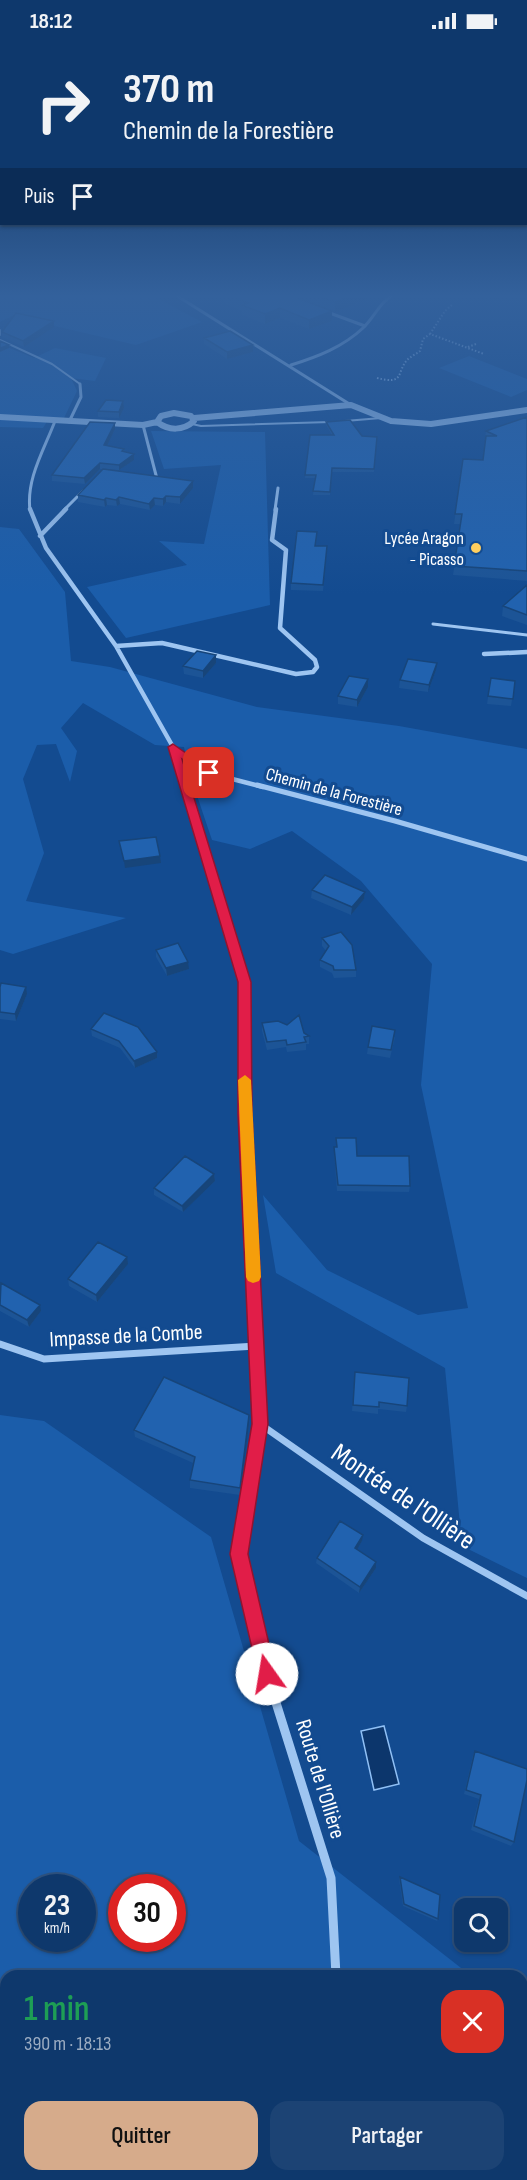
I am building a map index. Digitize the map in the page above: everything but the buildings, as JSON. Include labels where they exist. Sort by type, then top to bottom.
[{"type":"street","points":[[69,422],[81,394]]},
{"type":"street","points":[[334,394],[351,405],[391,421],[431,424],[527,410]]},
{"type":"street","points":[[0,417],[143,425],[158,422],[170,428],[181,428],[209,415],[351,405]]},
{"type":"street","points":[[158,422],[161,416],[174,413],[186,414],[193,421]]},
{"type":"street","name":"Chemin de la Forestière","points":[[55,421],[36,465],[28,495],[30,515],[46,548],[116,646],[173,747],[209,773],[395,821],[527,859]]},
{"type":"street","points":[[143,425],[157,479],[146,477]]},
{"type":"street","points":[[40,536],[86,488]]},
{"type":"street","points":[[116,646],[162,643],[296,674],[313,672],[317,667],[315,660],[280,628],[286,550],[272,540],[278,488]]},
{"type":"street","points":[[484,654],[527,652]]},
{"type":"street","name":"Route de l'Ollière","points":[[173,747],[244,982],[245,1114],[260,1424],[239,1554],[267,1674],[331,1878],[336,1970]]},
{"type":"street","name":"Impasse de la Combe","points":[[0,1344],[44,1359],[257,1346]]},
{"type":"street","name":"Montée de l'Ollière","points":[[260,1424],[355,1493],[477,1573],[527,1596]]},
{"type":"lane","points":[[193,421],[201,426],[287,425],[381,418]]},
{"type":"lane","points":[[433,624],[527,635]]},
{"type":"shaded area","points":[[0,394],[76,394],[64,418],[50,417],[43,428],[0,427]]},
{"type":"shaded area","points":[[503,394],[518,394],[511,397]]},
{"type":"shaded area","points":[[151,431],[265,432],[270,605],[126,638],[87,587],[187,565],[159,541],[204,544],[221,465],[164,469]]},
{"type":"shaded area","points":[[0,527],[19,529],[65,592],[71,661],[110,667],[257,707],[399,726],[527,749],[527,1578],[462,1546],[445,1368],[276,1273],[263,1195],[327,1270],[418,1315],[468,1308],[421,1085],[432,964],[361,881],[292,831],[250,849],[212,840],[189,772],[184,747],[155,745],[83,703],[61,728],[77,751],[70,782],[56,744],[37,745],[23,779],[44,853],[26,901],[126,918],[13,954],[0,950]]},
{"type":"shaded area","points":[[0,1415],[44,1421],[211,1537],[299,1841],[464,1970],[0,1970]]},
{"type":"shaded area","points":[[384,1726],[399,1784],[374,1790],[361,1731]]},
{"type":"slow traffic","points":[[245,1080],[253,1277]]},
{"type":"place","name":"Lycée Aragon - Picasso","points":[[476,548]]},
{"type":"route","points":[[209,773],[173,747],[244,982],[245,1114],[260,1424],[239,1554],[267,1674]]}]
